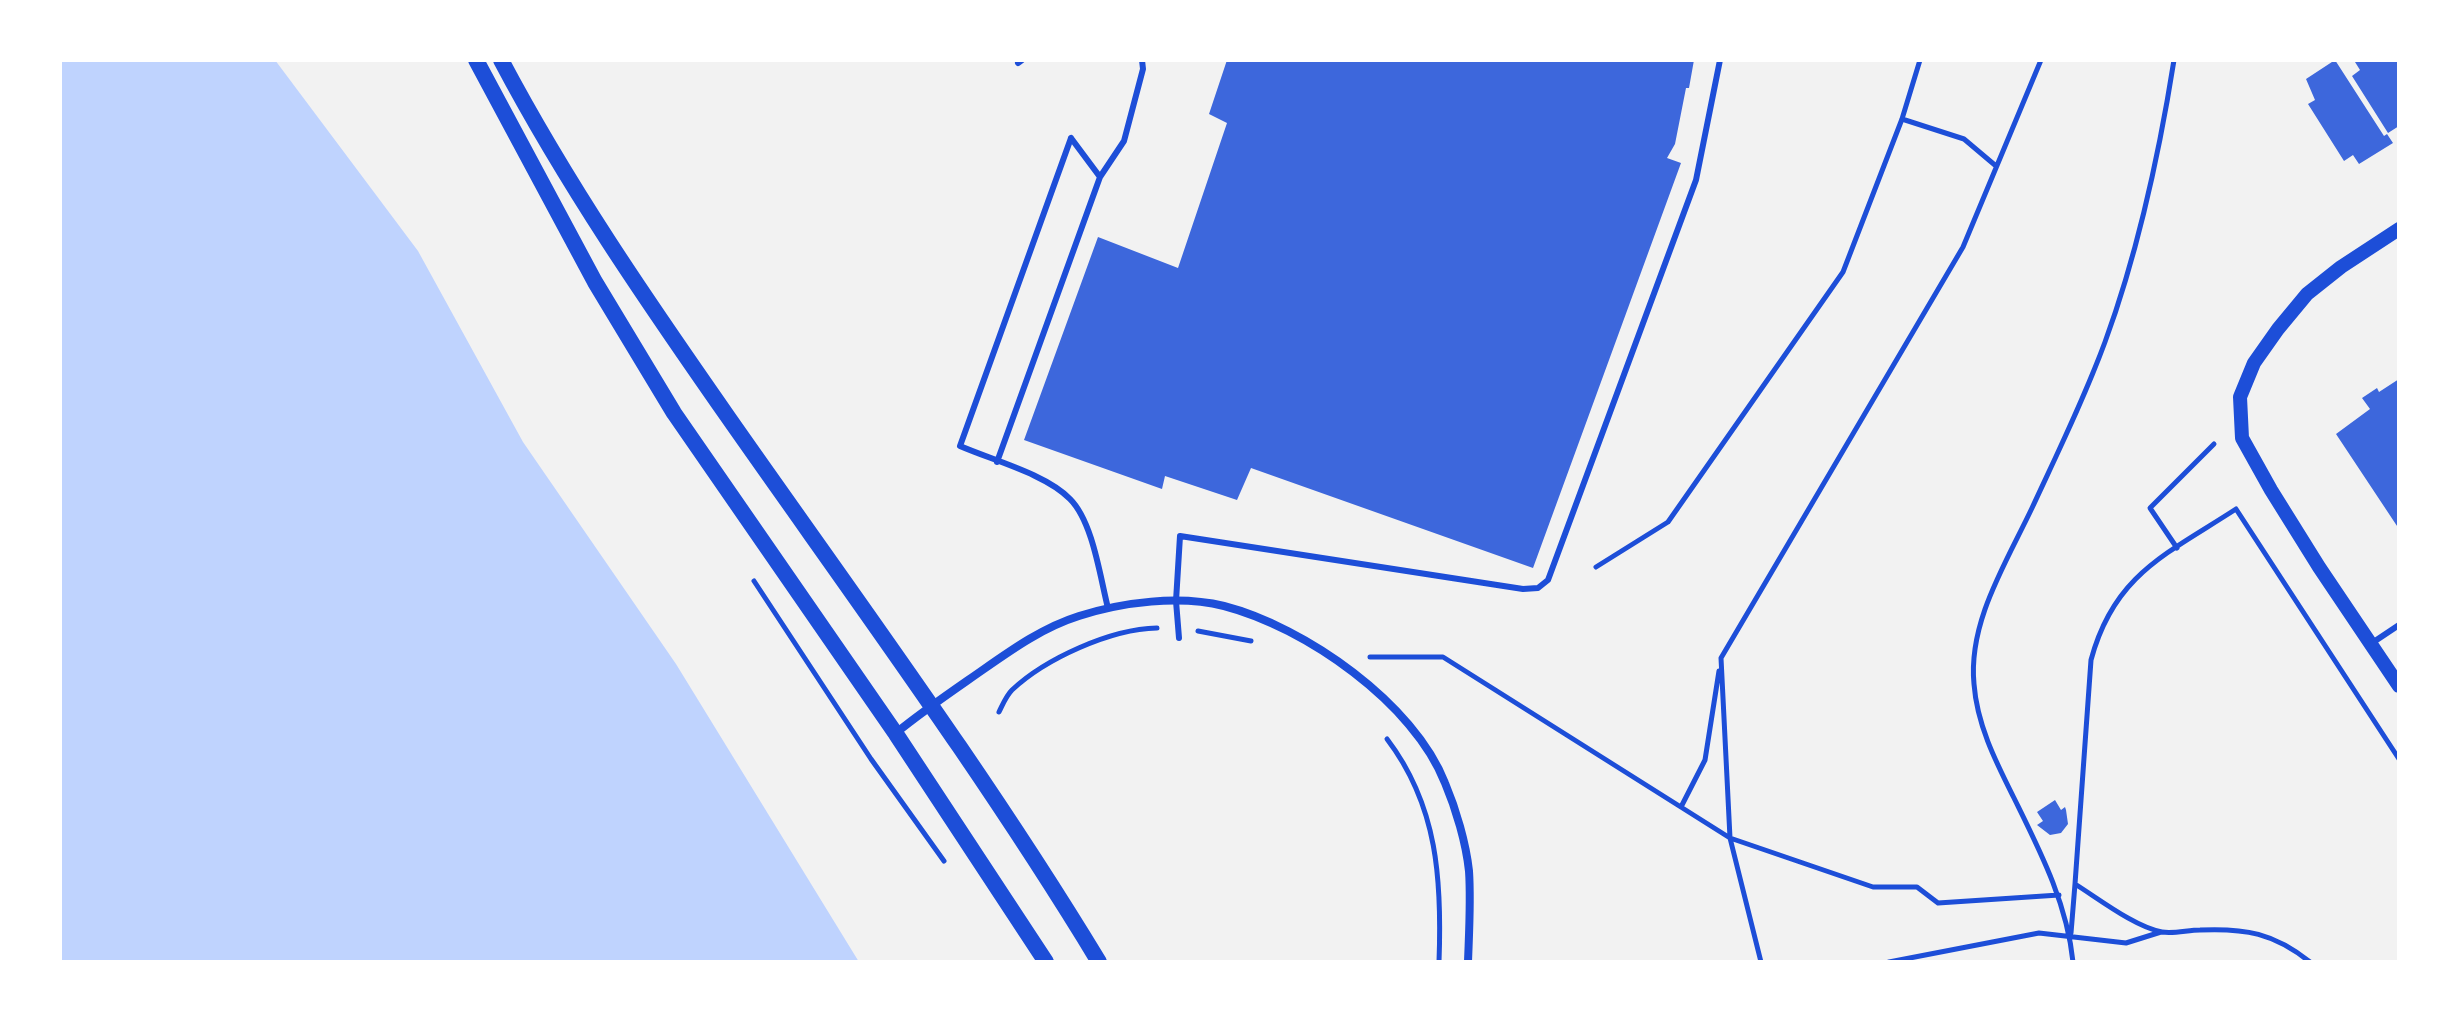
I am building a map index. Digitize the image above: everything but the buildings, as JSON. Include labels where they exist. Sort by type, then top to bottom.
[{"type":"main road","points":[[476,60],[595,282],[674,413],[896,734],[1046,962]]},
{"type":"main road","points":[[501,60],[531,117],[633,280],[1050,881],[1099,962]]},
{"type":"street","points":[[2399,229],[2341,267],[2307,294],[2254,363],[2240,397],[2242,438],[2279,503],[2399,686]]},
{"type":"street","points":[[896,734],[930,706],[1022,643],[1054,625],[1108,608],[1176,601],[1221,606],[1261,618],[1332,657],[1396,708],[1424,746],[1445,781],[1469,870],[1468,962]]},
{"type":"lane","points":[[997,462],[1100,177],[1124,141],[1143,69],[1142,60]]},
{"type":"lane","points":[[1179,638],[1176,601],[1180,536],[1523,589],[1538,588],[1548,580],[1696,180],[1720,60]]},
{"type":"lane","points":[[1100,177],[1071,138],[960,446],[1047,482],[1072,500],[1089,533],[1108,608]]},
{"type":"lane","points":[[2371,643],[2399,625]]},
{"type":"path","points":[[1596,567],[1668,522],[1843,272],[1902,119],[1920,60]]},
{"type":"path","points":[[1681,807],[1705,760],[1721,658],[1963,247],[2041,60]]},
{"type":"path","points":[[2073,962],[2059,895],[1996,763],[1982,726],[1974,685],[1974,647],[1984,610],[2105,341],[2156,158],[2174,60]]},
{"type":"path","points":[[1902,119],[1964,139],[1997,166]]},
{"type":"path","points":[[2177,548],[2150,508],[2214,444]]},
{"type":"path","points":[[2070,938],[2091,660],[2097,637],[2110,609],[2126,586],[2143,571],[2236,509],[2399,759]]},
{"type":"path","points":[[999,712],[1009,693],[1041,666],[1112,637],[1148,628],[1179,627],[1262,644]]},
{"type":"path","points":[[1332,657],[1443,657],[1730,838],[1873,887],[1917,887],[1938,903],[2059,895]]},
{"type":"path","points":[[1721,658],[1730,838],[1761,962]]},
{"type":"path","points":[[1381,731],[1420,795],[1438,859],[1439,962]]},
{"type":"path","points":[[2075,884],[2113,908],[2162,932]]},
{"type":"path","points":[[1889,962],[2039,933],[2126,943],[2162,932],[2218,929],[2264,934],[2281,941],[2310,962]]},
{"type":"water","points":[[60,60],[275,60],[418,251],[523,442],[676,664],[859,962],[60,962]]}]
